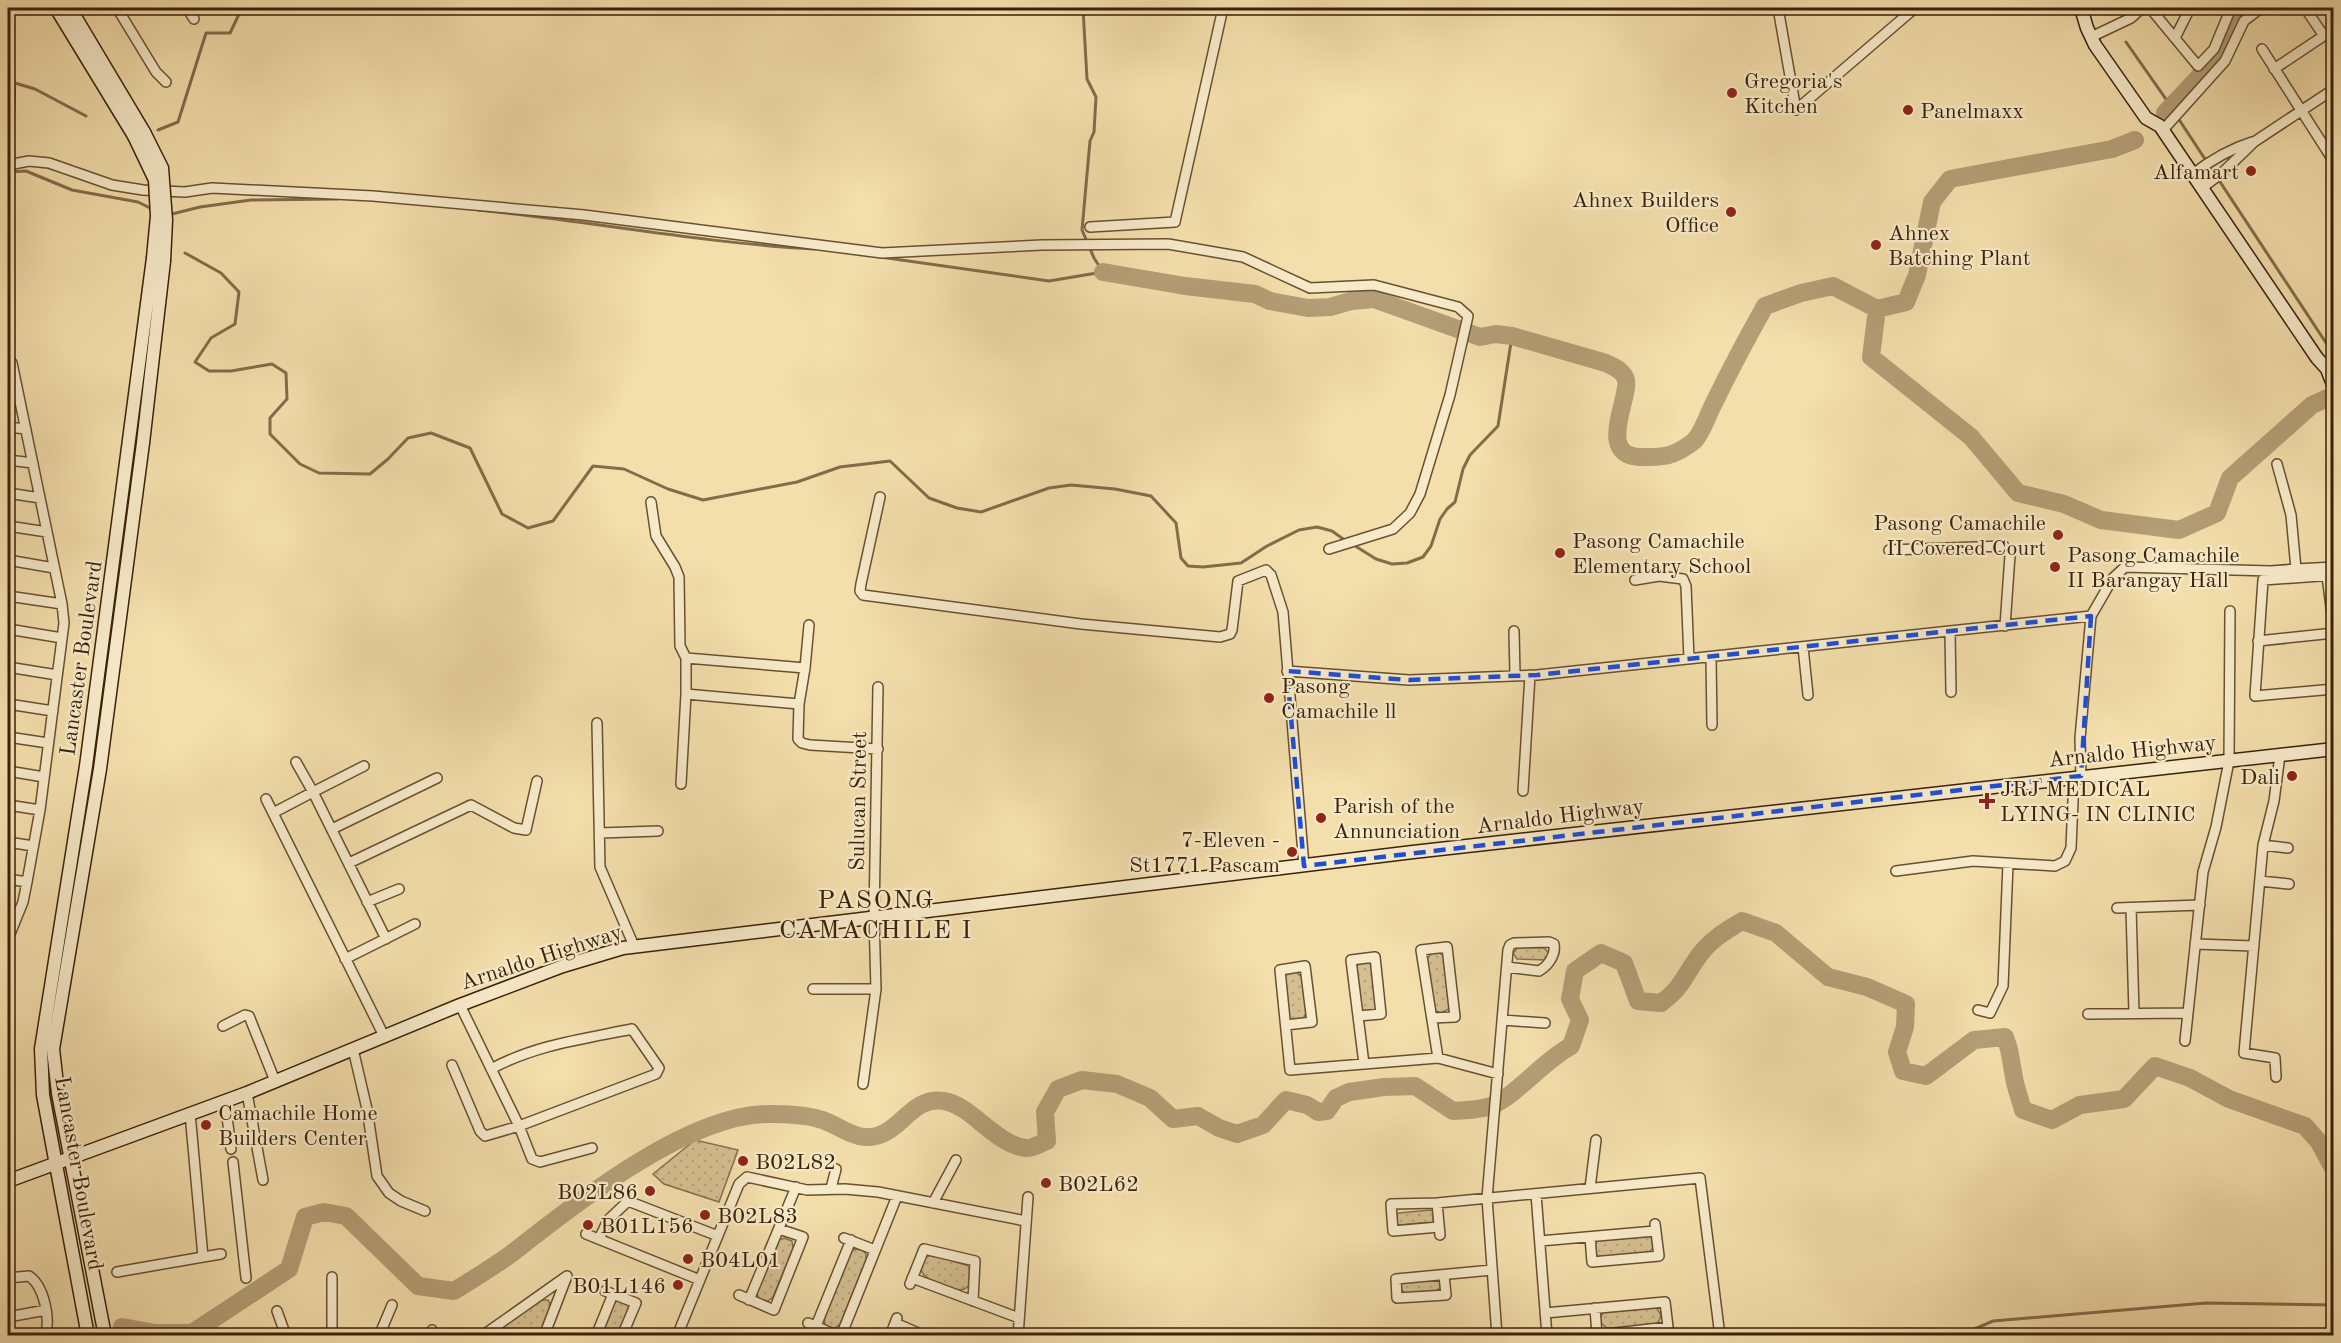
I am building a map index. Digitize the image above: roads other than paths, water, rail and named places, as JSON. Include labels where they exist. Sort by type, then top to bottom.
[{"type":"main road","name":"Lancaster Boulevard","points":[[56,8],[162,168],[166,220],[86,766],[41,1049],[43,1095],[88,1335]]},
{"type":"main road","name":"Lancaster Boulevard","points":[[70,8],[139,134]]},
{"type":"main road","points":[[2081,8],[2091,37],[2146,118],[2163,130],[2317,358],[2327,369],[2334,387]]},
{"type":"main road","name":"Lancaster Boulevard","points":[[105,1335],[58,1093],[53,1049],[100,769],[159,260]]},
{"type":"main road","name":"Arnaldo Highway","points":[[8,1181],[248,1093],[460,1005],[563,966],[628,947],[1304,866],[2334,749]]},
{"type":"street","points":[[117,8],[156,72],[166,82]]},
{"type":"street","points":[[186,8],[194,19]]},
{"type":"street","points":[[1089,227],[1175,222],[1223,8]]},
{"type":"street","points":[[1778,8],[1797,110],[1915,8]]},
{"type":"street","points":[[2091,37],[2131,18],[2142,8]]},
{"type":"street","points":[[2151,8],[2198,66],[2214,49],[2231,8]]},
{"type":"street","points":[[2175,38],[2190,8]]},
{"type":"street","points":[[2163,130],[2225,61],[2244,21],[2261,8]]},
{"type":"street","points":[[2305,8],[2324,36]]},
{"type":"street","points":[[2274,69],[2334,29]]},
{"type":"street","points":[[2262,49],[2301,111],[2330,150]]},
{"type":"street","points":[[8,147],[10,89]]},
{"type":"street","points":[[2202,188],[2222,173],[2254,142],[2334,89]]},
{"type":"street","points":[[2193,174],[2212,160],[2238,146],[2254,142]]},
{"type":"street","points":[[8,165],[29,161],[49,164],[111,185],[143,190],[185,192],[212,188],[373,196],[584,215],[882,253],[1168,244],[1243,257],[1310,288],[1374,285],[1458,307],[1467,316],[1460,356],[1420,494],[1410,513],[1393,529],[1329,549]]},
{"type":"street","points":[[8,360],[12,363],[62,604],[62,638],[40,810],[27,882],[19,912],[8,939]]},
{"type":"street","points":[[8,392],[18,394]]},
{"type":"street","points":[[8,426],[26,429]]},
{"type":"street","points":[[8,460],[33,464]]},
{"type":"street","points":[[2277,464],[2291,515],[2296,569]]},
{"type":"street","points":[[8,494],[40,498]]},
{"type":"street","points":[[880,497],[861,584],[860,591],[863,595],[1081,624],[1220,637],[1230,634],[1232,630],[1238,581],[1266,570],[1272,575],[1283,612],[1304,866]]},
{"type":"street","points":[[651,502],[656,537],[679,577],[680,646],[686,658],[681,784]]},
{"type":"street","points":[[8,526],[47,532]]},
{"type":"street","points":[[1889,550],[2004,546],[2010,555],[2005,626]]},
{"type":"street","points":[[8,560],[54,568]]},
{"type":"street","points":[[1896,871],[1972,861],[2055,866],[2065,861],[2071,848],[2091,616],[2113,578],[2125,567],[2271,571],[2334,567]]},
{"type":"street","points":[[1635,580],[1659,576],[1683,579],[1687,594],[1689,659]]},
{"type":"street","points":[[2258,641],[2334,632],[2330,576],[2263,580],[2258,641],[2255,696],[2334,689]]},
{"type":"street","points":[[8,596],[62,604]]},
{"type":"street","points":[[2185,1041],[2203,872],[2216,827],[2229,761],[2230,611]]},
{"type":"street","points":[[1287,671],[1409,680],[1530,675],[2091,616]]},
{"type":"street","points":[[809,625],[799,705],[798,739],[802,743],[878,748]]},
{"type":"street","points":[[8,629],[62,638]]},
{"type":"street","points":[[1514,630],[1515,675]]},
{"type":"street","points":[[1950,632],[1951,692]]},
{"type":"street","points":[[1803,647],[1808,695]]},
{"type":"street","points":[[1711,657],[1712,725]]},
{"type":"street","points":[[686,658],[805,668]]},
{"type":"street","points":[[8,667],[57,675]]},
{"type":"street","points":[[1523,791],[1530,675]]},
{"type":"street","name":"Sulucan Street","points":[[864,1084],[876,989],[874,917],[878,687]]},
{"type":"street","points":[[686,694],[799,705]]},
{"type":"street","points":[[8,704],[53,711]]},
{"type":"street","points":[[597,723],[600,867],[628,947]]},
{"type":"street","points":[[8,737],[48,743]]},
{"type":"street","points":[[2276,1077],[2275,1058],[2244,1053],[2263,845],[2274,801],[2280,755]]},
{"type":"street","points":[[296,762],[386,939]]},
{"type":"street","points":[[273,813],[364,766]]},
{"type":"street","points":[[8,771],[44,777]]},
{"type":"street","points":[[332,830],[437,778]]},
{"type":"street","points":[[349,863],[471,805],[514,828],[526,830],[537,782]]},
{"type":"street","points":[[266,799],[384,1036]]},
{"type":"street","points":[[8,805],[40,810]]},
{"type":"street","points":[[600,833],[658,831]]},
{"type":"street","points":[[8,842],[33,846]]},
{"type":"street","points":[[2263,845],[2288,848]]},
{"type":"street","points":[[1978,1010],[1990,1013],[2003,986],[2008,864]]},
{"type":"street","points":[[8,879],[27,882]]},
{"type":"street","points":[[2260,881],[2289,884]]},
{"type":"street","points":[[367,902],[399,889]]},
{"type":"street","points":[[2117,908],[2200,905]]},
{"type":"street","points":[[2131,908],[2134,1013]]},
{"type":"street","points":[[8,910],[19,912]]},
{"type":"street","points":[[345,959],[415,924]]},
{"type":"street","points":[[1497,1335],[1487,1198],[1507,967],[1510,945],[1549,942],[1554,944],[1555,948],[1549,964],[1539,970],[1507,967]]},
{"type":"street","points":[[2195,944],[2254,946]]},
{"type":"street","points":[[1432,1018],[1455,1017],[1447,947],[1421,951],[1438,1058]]},
{"type":"street","points":[[1358,1016],[1381,1014],[1375,957],[1351,960],[1358,1016],[1364,1064]]},
{"type":"street","points":[[1286,1025],[1312,1022],[1305,966],[1280,970],[1290,1070],[1438,1058],[1498,1074]]},
{"type":"street","points":[[813,989],[876,989]]},
{"type":"street","points":[[460,1005],[519,1126],[532,1158],[536,1161],[592,1148]]},
{"type":"street","points":[[2088,1014],[2188,1013]]},
{"type":"street","points":[[223,1026],[245,1015],[249,1016],[275,1081]]},
{"type":"street","points":[[1503,1020],[1545,1023]]},
{"type":"street","points":[[452,1065],[480,1131],[485,1136],[519,1126],[656,1074],[659,1072],[659,1065],[632,1029],[549,1045],[514,1056],[491,1069]]},
{"type":"street","points":[[353,1049],[367,1109],[376,1176],[389,1193],[425,1211]]},
{"type":"street","points":[[248,1093],[263,1180]]},
{"type":"street","points":[[225,1100],[231,1149]]},
{"type":"street","points":[[190,1113],[202,1257]]},
{"type":"street","points":[[1590,1188],[1596,1140]]},
{"type":"street","points":[[933,1203],[956,1160]]},
{"type":"street","points":[[233,1162],[246,1278]]},
{"type":"street","points":[[831,1188],[836,1169]]},
{"type":"street","points":[[677,1335],[739,1184],[747,1177],[807,1190],[861,1189],[1026,1221]]},
{"type":"street","points":[[1437,1203],[1440,1231],[1393,1231],[1391,1204],[1437,1203],[1700,1178],[1720,1335]]},
{"type":"street","points":[[749,1300],[796,1187]]},
{"type":"street","points":[[1536,1194],[1547,1335]]},
{"type":"street","points":[[875,1250],[847,1239],[812,1325],[840,1335],[875,1250],[897,1196]]},
{"type":"street","points":[[1018,1335],[1028,1197]]},
{"type":"street","points":[[599,1239],[608,1220],[628,1201],[718,1236]]},
{"type":"street","points":[[739,1295],[774,1310],[802,1237],[778,1228]]},
{"type":"street","points":[[1540,1241],[1655,1228],[1659,1256],[1592,1262],[1590,1237]]},
{"type":"street","points":[[586,1234],[700,1280]]},
{"type":"street","points":[[973,1301],[975,1261],[924,1249],[911,1281],[1019,1318]]},
{"type":"street","points":[[117,1272],[221,1254]]},
{"type":"street","points":[[1444,1275],[1446,1295],[1397,1298],[1396,1279],[1492,1270]]},
{"type":"street","points":[[8,1278],[29,1276],[36,1280],[46,1310],[48,1328],[45,1335]]},
{"type":"street","points":[[484,1335],[567,1276],[544,1335]]},
{"type":"street","points":[[332,1277],[332,1335]]},
{"type":"street","points":[[596,1335],[609,1292],[636,1303],[622,1335]]},
{"type":"street","points":[[1545,1313],[1595,1308],[1665,1302],[1668,1327],[1597,1335],[1595,1308]]},
{"type":"street","points":[[379,1335],[392,1305]]},
{"type":"street","points":[[8,1317],[46,1310]]},
{"type":"street","points":[[277,1311],[286,1335]]},
{"type":"street","points":[[890,1335],[896,1320],[925,1335]]},
{"type":"waterway","points":[[158,130],[178,122],[206,33],[230,33],[242,8]]},
{"type":"waterway","points":[[880,257],[1049,281],[1103,272],[1082,230],[1096,97],[1087,79],[1083,8]]},
{"type":"waterway","points":[[2165,113],[2217,58],[2238,14],[2246,8]]},
{"type":"waterway","points":[[2126,42],[2175,112]]},
{"type":"waterway","points":[[8,81],[35,89],[86,116]]},
{"type":"waterway","points":[[2178,118],[2334,355]]},
{"type":"waterway","points":[[1103,272],[1185,286],[1255,294],[1270,301],[1308,308],[1330,307],[1351,301],[1374,299],[1480,337],[1496,334],[1512,336],[1606,363],[1621,372],[1626,380],[1618,425],[1617,437],[1620,447],[1627,454],[1640,457],[1660,457],[1681,450],[1698,436],[1732,366],[1765,306],[1801,293],[1833,286],[1877,309],[1906,302],[1917,275],[1932,202],[1950,179],[2112,149],[2135,140]]},
{"type":"waterway","points":[[8,172],[26,171],[72,190],[138,202],[154,210]]},
{"type":"waterway","points":[[168,215],[200,207],[251,200],[337,199]]},
{"type":"waterway","points":[[478,210],[730,242],[814,249]]},
{"type":"waterway","points":[[185,253],[221,273],[239,292],[235,324],[211,338],[195,362],[209,371],[231,371],[272,364],[286,373],[287,399],[270,418],[270,434],[300,464],[319,473],[370,474],[408,438],[431,433],[470,448],[502,514],[528,528],[553,521],[593,466],[624,469],[668,489],[703,500],[797,482],[840,467],[890,461],[929,498],[957,508],[981,512],[1049,488],[1071,485],[1115,489],[1151,496],[1176,523],[1181,558],[1188,566],[1203,567],[1241,563],[1267,546],[1299,530],[1317,527],[1332,531],[1346,541]]},
{"type":"waterway","points":[[1877,309],[1871,357],[1971,437],[2018,493],[2064,504],[2101,520],[2179,530],[2217,513],[2230,478],[2312,405],[2332,396]]},
{"type":"waterway","points":[[1352,544],[1376,559],[1392,564],[1407,563],[1423,557],[1431,546],[1440,519],[1455,502],[1463,469],[1470,455],[1498,426],[1512,336]]},
{"type":"waterway","points":[[122,1327],[155,1333],[192,1333],[289,1269],[305,1217],[324,1212],[346,1216],[418,1286],[454,1291],[504,1259],[633,1165],[704,1129],[738,1118],[770,1114],[808,1117],[825,1121],[865,1137],[877,1136],[887,1131],[922,1104],[944,1101],[964,1110],[1004,1140],[1028,1148],[1047,1141],[1045,1112],[1058,1089],[1082,1080],[1117,1084],[1150,1098],[1173,1119],[1198,1116],[1219,1128],[1237,1134],[1263,1125],[1286,1100],[1307,1105],[1318,1112],[1327,1111],[1336,1098],[1349,1092],[1384,1087],[1415,1086],[1453,1111],[1491,1106],[1511,1094],[1550,1060],[1571,1046],[1580,1020],[1570,999],[1575,971],[1601,953],[1624,963],[1638,1001],[1661,1003],[1678,988],[1705,948],[1742,921],[1776,933],[1828,977],[1867,987],[1906,1004],[1905,1027],[1897,1052],[1903,1071],[1926,1076],[1974,1040],[2005,1037],[2023,1110],[2052,1120],[2080,1105],[2124,1099],[2155,1066],[2190,1078],[2229,1099],[2305,1126],[2319,1142],[2334,1170]]},
{"type":"waterway","points":[[1970,1331],[1993,1321],[2206,1303],[2334,1305]]},
{"type":"waterway","points":[[1901,1336],[1906,1329],[1956,1331]]},
{"type":"place","name":"Gregoria's Kitchen","points":[[1732,93]]},
{"type":"place","name":"Panelmaxx","points":[[1908,110]]},
{"type":"place","name":"Alfamart","points":[[2251,171]]},
{"type":"place","name":"Ahnex Builders Office","points":[[1731,212]]},
{"type":"place","name":"Ahnex Batching Plant","points":[[1876,245]]},
{"type":"place","name":"Pasong Camachile II Covered Court","points":[[2058,535]]},
{"type":"place","name":"Pasong Camachile Elementary School","points":[[1560,553]]},
{"type":"place","name":"Pasong Camachile II Barangay Hall","points":[[2055,567]]},
{"type":"place","name":"Pasong Camachile ll","points":[[1269,698]]},
{"type":"place","name":"Dali","points":[[2292,776]]},
{"type":"place","name":"JRJ MEDICAL LYING- IN CLINIC","points":[[1987,801]]},
{"type":"place","name":"Parish of the Annunciation","points":[[1321,818]]},
{"type":"place","name":"7-Eleven - St1771 Pascam","points":[[1292,852]]},
{"type":"place","name":"Camachile Home Builders Center","points":[[206,1125]]},
{"type":"place","name":"B02L82","points":[[743,1161]]},
{"type":"place","name":"B02L62","points":[[1046,1183]]},
{"type":"place","name":"B02L86","points":[[650,1191]]},
{"type":"place","name":"B02L83","points":[[705,1215]]},
{"type":"place","name":"B01L156","points":[[588,1225]]},
{"type":"place","name":"B04L01","points":[[688,1259]]},
{"type":"place","name":"B01L146","points":[[678,1285]]},
{"type":"district","name":"PASONG CAMACHILE I","points":[[876,914]]}]
